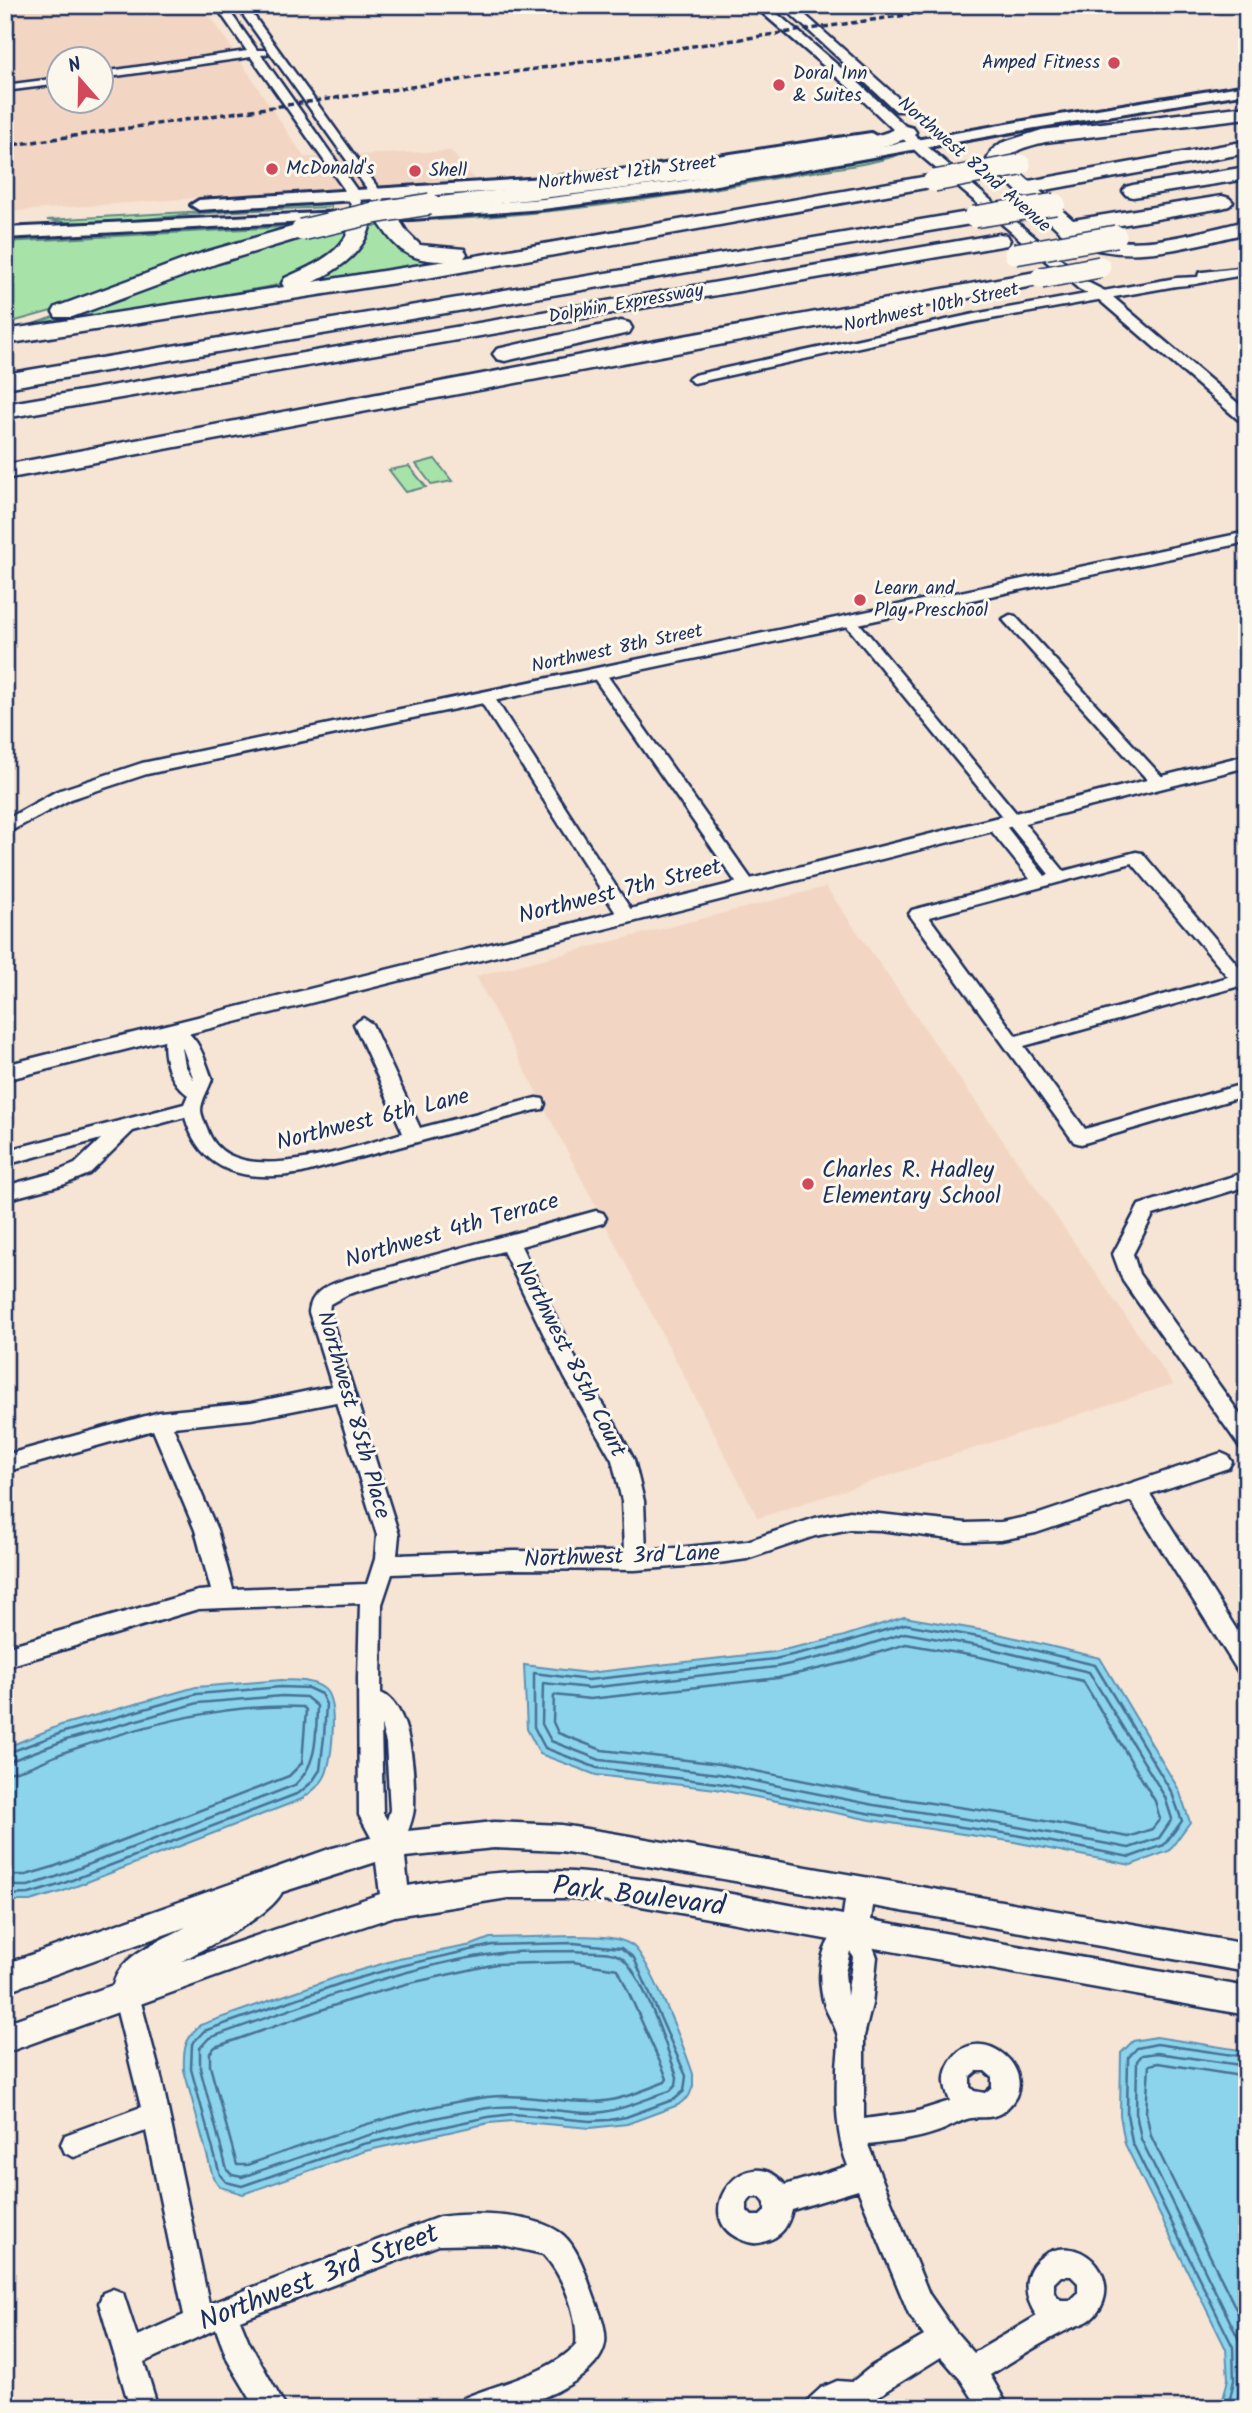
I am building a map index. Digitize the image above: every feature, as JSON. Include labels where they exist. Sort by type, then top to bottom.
[{"type":"highway","points":[[1247,112],[1042,136],[1008,147],[998,155],[996,162],[1078,236],[1094,245],[1123,249],[1141,247],[1247,227]]},
{"type":"highway","points":[[1114,148],[1247,124]]},
{"type":"highway","points":[[5,328],[87,304],[220,254],[374,213],[437,209],[676,177],[878,142],[915,132]]},
{"type":"highway","points":[[241,341],[911,208],[1247,147]]},
{"type":"highway","points":[[5,337],[509,257],[1027,164]]},
{"type":"highway","points":[[1110,195],[1247,173]]},
{"type":"highway","points":[[381,205],[402,242],[420,253],[441,255],[816,193],[934,181]]},
{"type":"highway","name":"Dolphin Expressway","points":[[5,411],[1007,247],[1080,225],[1247,198]]},
{"type":"highway","name":"Dolphin Expressway","points":[[5,381],[1062,203]]},
{"type":"highway","points":[[206,306],[273,290],[317,272],[349,247],[362,225],[357,207]]},
{"type":"highway","points":[[5,360],[652,245],[911,208]]},
{"type":"highway","points":[[437,209],[422,222],[417,233],[419,237],[436,246],[463,247],[477,251]]},
{"type":"highway","points":[[461,365],[717,306],[1007,247],[1116,236],[1247,214]]},
{"type":"highway","points":[[5,472],[923,298],[1247,242]]},
{"type":"highway","points":[[118,341],[509,257]]},
{"type":"highway","points":[[5,448],[461,365],[752,320],[923,298]]},
{"type":"highway","points":[[245,370],[432,348],[717,306]]},
{"type":"main road","name":"Northwest 12th Street","points":[[5,233],[381,205],[470,190],[638,173],[1247,79]]},
{"type":"main road","name":"Northwest 12th Street","points":[[915,132],[936,142],[1247,89]]},
{"type":"main road","name":"Northwest 12th Street","points":[[381,205],[437,209]]},
{"type":"main road","name":"Northwest 12th Street","points":[[183,206],[357,207]]},
{"type":"main road","points":[[19,216],[30,232]]},
{"type":"street","points":[[220,5],[357,207]]},
{"type":"street","points":[[241,5],[381,205]]},
{"type":"street","name":"Northwest 82nd Avenue","points":[[759,5],[915,132]]},
{"type":"street","name":"Northwest 82nd Avenue","points":[[787,5],[915,132],[1084,286],[1102,295],[1247,419]]},
{"type":"street","points":[[116,73],[274,51]]},
{"type":"street","points":[[5,88],[46,83]]},
{"type":"street","name":"Northwest 82nd Avenue","points":[[936,142],[1097,283],[1102,295]]},
{"type":"street","name":"Northwest 10th Street","points":[[694,379],[974,318],[1247,271]]},
{"type":"street","name":"Northwest 8th Street","points":[[5,828],[64,796],[124,774],[1247,537]]},
{"type":"street","points":[[1010,619],[1159,783]]},
{"type":"street","points":[[851,622],[1005,822],[1041,882]]},
{"type":"street","points":[[599,674],[748,887]]},
{"type":"street","points":[[486,697],[627,917]]},
{"type":"street","name":"Northwest 7th Street","points":[[5,1073],[1247,761]]},
{"type":"street","points":[[1005,822],[1060,877]]},
{"type":"street","points":[[1012,1043],[1243,984],[1136,858],[918,914],[1012,1043],[1081,1137],[1247,1089]]},
{"type":"street","points":[[363,1024],[414,1136]]},
{"type":"street","name":"Northwest 6th Lane","points":[[174,1031],[171,1051],[183,1084],[194,1101],[199,1131],[210,1150],[233,1163],[267,1171],[302,1166],[536,1104]]},
{"type":"street","points":[[5,1158],[126,1127],[194,1101]]},
{"type":"street","points":[[5,1193],[58,1179],[82,1169],[126,1127]]},
{"type":"street","points":[[1247,1179],[1146,1210],[1123,1254],[1130,1276],[1240,1420],[1247,1441]]},
{"type":"street","name":"Northwest 4th Terrace","points":[[323,1297],[596,1217]]},
{"type":"street","name":"Northwest 85th Court","points":[[509,1242],[575,1378],[608,1430],[623,1460],[634,1501],[635,1561]]},
{"type":"street","name":"Northwest 85th Place","points":[[323,1297],[319,1312],[386,1525],[388,1547],[385,1564],[373,1593],[371,1815],[389,1846]]},
{"type":"street","points":[[5,1464],[160,1420],[251,1410],[344,1392]]},
{"type":"street","points":[[160,1420],[173,1459],[217,1557],[223,1598]]},
{"type":"street","name":"Northwest 3rd Lane","points":[[385,1564],[514,1560],[635,1561],[739,1552],[850,1520],[966,1532],[1001,1531],[1036,1524],[1221,1462]]},
{"type":"street","points":[[1136,1490],[1247,1666]]},
{"type":"street","points":[[5,1657],[198,1600],[373,1593]]},
{"type":"street","name":"Park Boulevard","points":[[5,1978],[329,1862],[389,1846],[494,1835],[561,1838],[1247,1958]]},
{"type":"street","points":[[389,1846],[395,1902]]},
{"type":"street","points":[[272,2408],[238,2351],[212,2319],[155,2116],[127,1995],[129,1980],[144,1966],[242,1911],[282,1878]]},
{"type":"street","name":"Park Boulevard","points":[[5,2038],[395,1902],[501,1886],[590,1886],[665,1896],[1247,2001]]},
{"type":"street","points":[[861,1890],[855,1931],[865,1956],[859,2004],[851,2036],[849,2109],[852,2133],[863,2175],[919,2304],[944,2340],[971,2370],[995,2408]]},
{"type":"street","points":[[852,2133],[936,2121],[952,2116],[972,2103]]},
{"type":"street","points":[[74,2144],[155,2116]]},
{"type":"street","points":[[778,2201],[863,2175]]},
{"type":"street","name":"Northwest 3rd Street","points":[[128,2355],[212,2319],[452,2228],[465,2227],[534,2236],[556,2246],[567,2265],[590,2332],[588,2353],[582,2360],[563,2371],[474,2408]]},
{"type":"street","points":[[113,2303],[144,2408]]},
{"type":"street","points":[[971,2370],[1066,2315]]},
{"type":"street","points":[[820,2408],[837,2394],[862,2402],[882,2376],[944,2340]]},
{"type":"shaded area","points":[[5,5],[203,5],[304,157],[451,151],[477,182],[250,194],[5,212]]},
{"type":"shaded area","name":"Charles R. Hadley Elementary School","points":[[826,887],[1173,1384],[758,1518],[476,976]]},
{"type":"green space","points":[[898,155],[859,165],[660,197],[526,214],[437,220],[677,193]]},
{"type":"green space","points":[[331,204],[331,207],[222,212],[116,222],[47,220]]},
{"type":"green space","points":[[303,226],[73,305],[5,324],[5,242]]},
{"type":"green space","points":[[367,226],[382,226],[400,252],[441,263],[292,288]]},
{"type":"green space","points":[[250,227],[5,240],[5,238]]},
{"type":"green space","points":[[355,227],[341,249],[293,280],[273,286],[13,331],[252,248]]},
{"type":"green space","points":[[435,459],[452,481],[432,485],[416,464]]},
{"type":"green space","points":[[409,466],[426,487],[406,492],[389,470]]},
{"type":"water","points":[[904,1617],[986,1631],[1100,1658],[1179,1790],[1190,1822],[1169,1851],[1131,1865],[1009,1841],[871,1820],[716,1789],[596,1775],[540,1754],[527,1729],[524,1665],[588,1673],[774,1652],[841,1637]]},
{"type":"water","points":[[281,1680],[318,1685],[328,1694],[331,1703],[333,1727],[329,1763],[323,1780],[310,1793],[302,1799],[61,1892],[30,1901],[5,1901],[5,1748],[61,1725],[196,1687]]},
{"type":"water","points":[[604,1937],[627,1942],[640,1955],[666,2006],[693,2074],[693,2086],[689,2096],[678,2105],[627,2124],[590,2128],[513,2121],[489,2123],[365,2151],[243,2194],[220,2187],[213,2177],[184,2070],[186,2045],[200,2025],[343,1975],[399,1959],[472,1945],[490,1938]]},
{"type":"water","points":[[1156,2037],[1247,2051],[1247,2408],[1221,2408],[1228,2379],[1226,2349],[1125,2144],[1120,2115],[1121,2053],[1133,2041]]},
{"type":"railway","points":[[5,146],[975,5]]},
{"type":"place","name":"Amped Fitness","points":[[1114,63]]},
{"type":"place","name":"Doral Inn & Suites","points":[[779,85]]},
{"type":"place","name":"McDonald's","points":[[272,169]]},
{"type":"place","name":"Shell","points":[[415,171]]},
{"type":"place","name":"Learn and Play Preschool","points":[[860,600]]},
{"type":"place","name":"Charles R. Hadley Elementary School","points":[[808,1184]]}]
